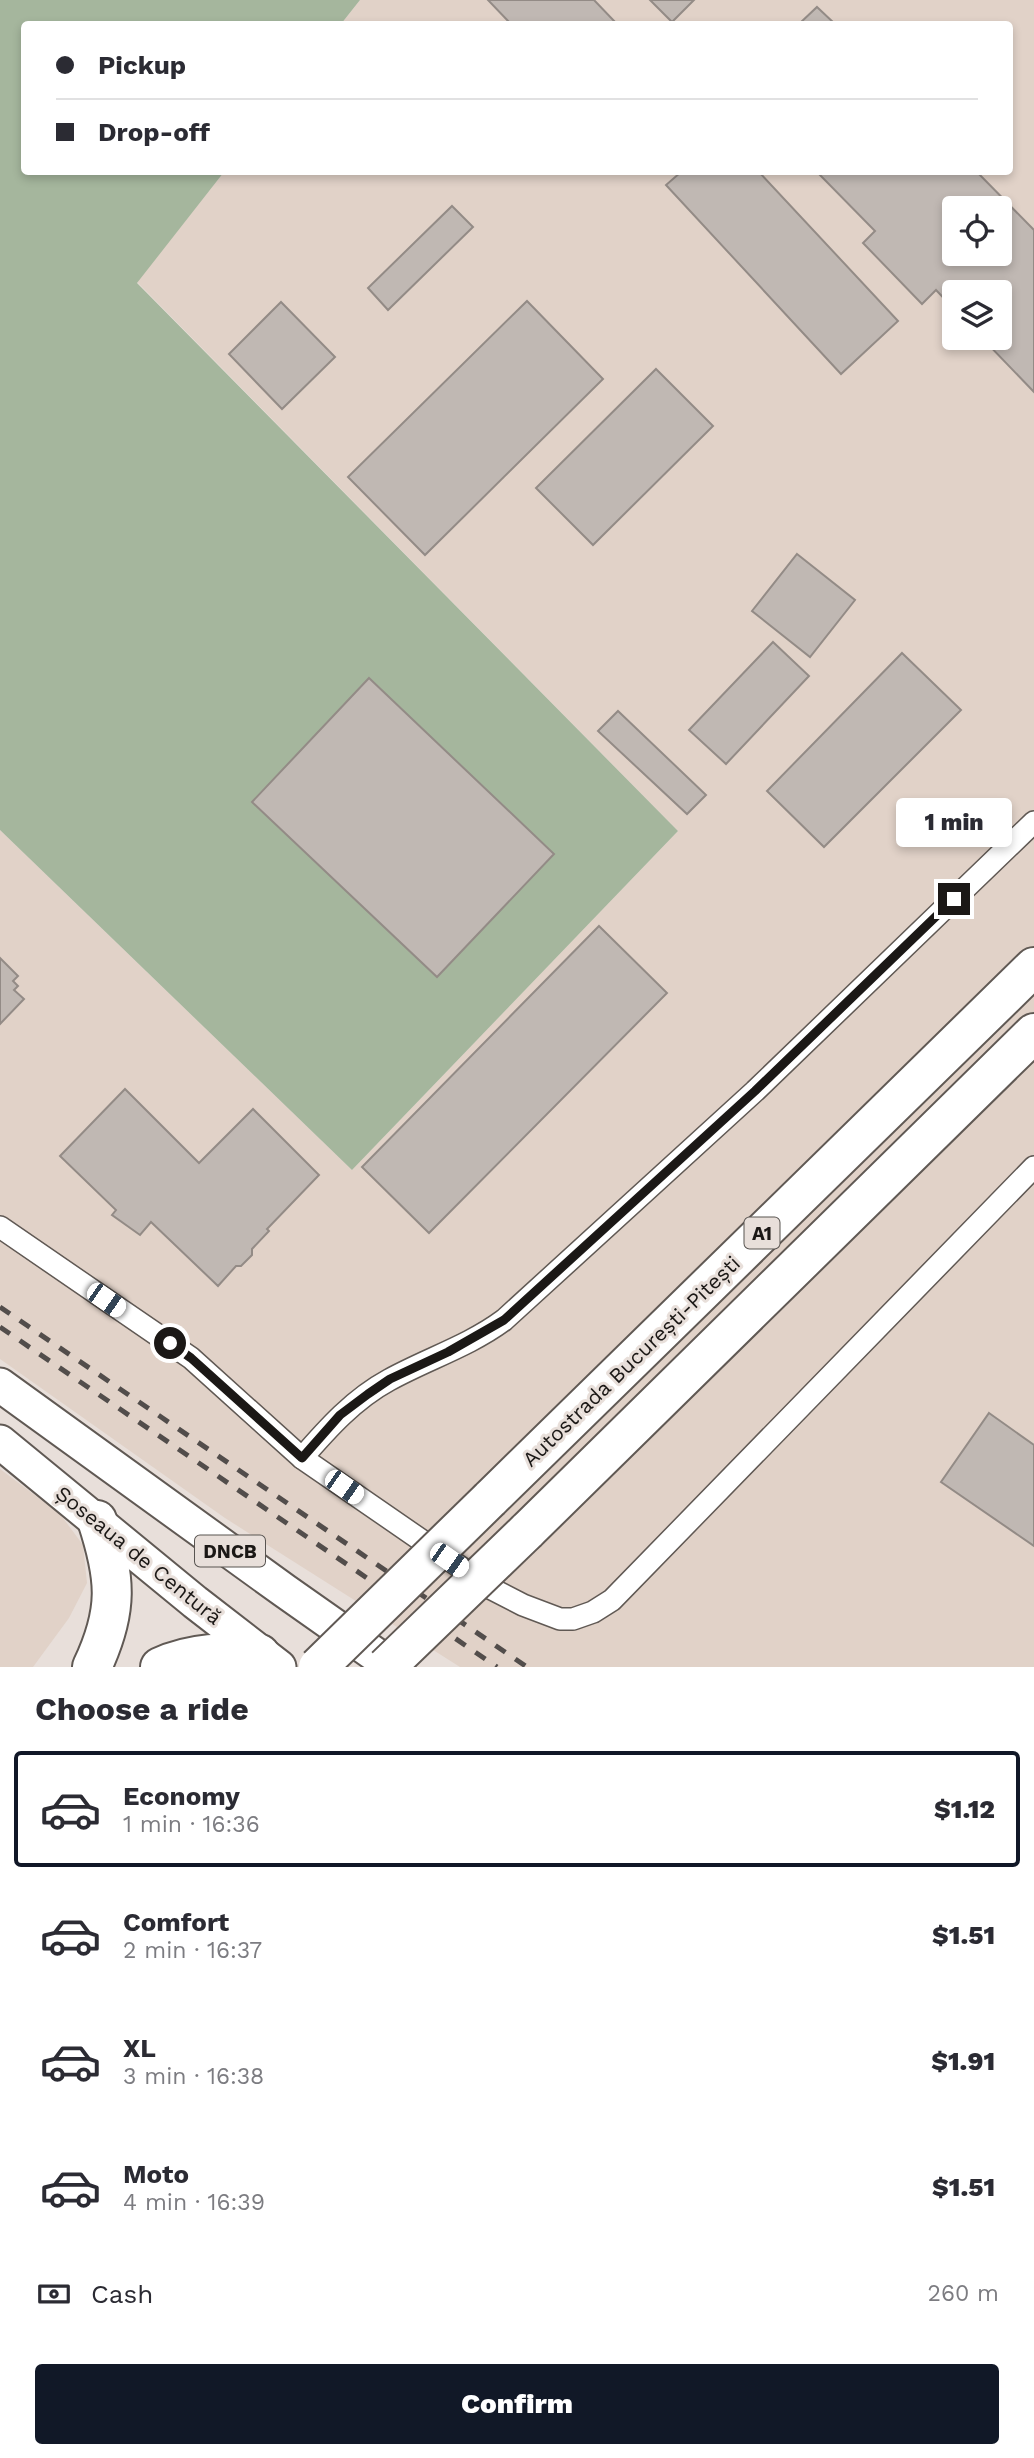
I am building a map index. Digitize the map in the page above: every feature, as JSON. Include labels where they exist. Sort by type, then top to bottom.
[{"type":"highway","name":"Autostrada București-Pitești","points":[[318,1667],[1034,967]]},
{"type":"highway","name":"A1","points":[[386,1667],[1034,1034]]},
{"type":"highway","points":[[92,1667],[107,1631],[113,1603],[113,1576],[97,1520]]},
{"type":"highway","points":[[160,1667],[197,1655],[228,1652],[270,1661]]},
{"type":"main road","name":"DNCB","points":[[0,1385],[393,1667]]},
{"type":"main road","name":"Șoseaua de Centură","points":[[0,1442],[270,1661]]},
{"type":"street","points":[[302,1458],[340,1415],[368,1394],[390,1379],[448,1352],[504,1320],[755,1091],[1034,822]]},
{"type":"street","points":[[0,1227],[191,1358],[302,1458],[492,1589],[523,1605],[560,1619],[573,1619],[593,1612],[612,1600],[1034,1167]]},
{"type":"shaded area","points":[[360,0],[1034,0],[1034,1667],[460,1667],[225,1518],[0,1359],[0,830],[352,1170],[678,831],[137,282],[222,175],[1013,175],[1013,21],[343,21]]},
{"type":"shaded area","points":[[0,1469],[60,1514],[83,1545],[87,1583],[69,1618],[33,1667],[0,1667]]},
{"type":"green space","points":[[0,0],[360,0],[343,21],[21,21],[21,175],[222,175],[137,283],[678,831],[352,1170],[0,830]]},
{"type":"building","points":[[488,0],[594,0],[614,21],[508,21]]},
{"type":"building","points":[[650,0],[694,0],[673,21]]},
{"type":"building","points":[[817,7],[832,21],[802,21]]},
{"type":"building","points":[[678,175],[762,175],[898,321],[841,374],[666,185]]},
{"type":"building","points":[[820,175],[980,175],[1001,196],[942,196],[942,266],[1012,266],[1012,208],[1034,230],[1034,392],[994,350],[1012,350],[1012,280],[942,280],[942,296],[936,290],[922,304],[863,243],[875,231]]},
{"type":"building","points":[[452,206],[473,227],[388,310],[368,288]]},
{"type":"building","points":[[527,301],[603,379],[425,555],[348,477]]},
{"type":"building","points":[[281,302],[335,357],[282,409],[229,354]]},
{"type":"building","points":[[656,369],[713,426],[593,545],[536,488]]},
{"type":"building","points":[[797,554],[855,600],[810,657],[752,611]]},
{"type":"building","points":[[773,642],[809,676],[726,764],[689,730]]},
{"type":"building","points":[[902,653],[961,710],[824,847],[767,791]]},
{"type":"building","points":[[369,678],[554,854],[437,977],[252,802]]},
{"type":"building","points":[[618,711],[706,795],[687,814],[598,731]]},
{"type":"building","points":[[599,926],[667,993],[429,1233],[362,1167]]},
{"type":"building","points":[[0,958],[18,976],[13,981],[18,986],[14,990],[24,999],[0,1024]]},
{"type":"building","points":[[125,1089],[199,1163],[253,1109],[319,1175],[267,1229],[269,1231],[252,1249],[252,1255],[241,1266],[236,1266],[218,1286],[151,1222],[140,1235],[112,1215],[116,1210],[60,1156]]},
{"type":"building","points":[[989,1413],[1034,1445],[1034,1546],[941,1482]]},
{"type":"railway","points":[[0,1307],[527,1667]]},
{"type":"railway","points":[[0,1327],[497,1667]]},
{"type":"route","points":[[170,1343],[191,1358],[302,1458],[340,1415],[368,1394],[390,1379],[493,1329],[504,1320],[755,1091],[954,899]]}]
